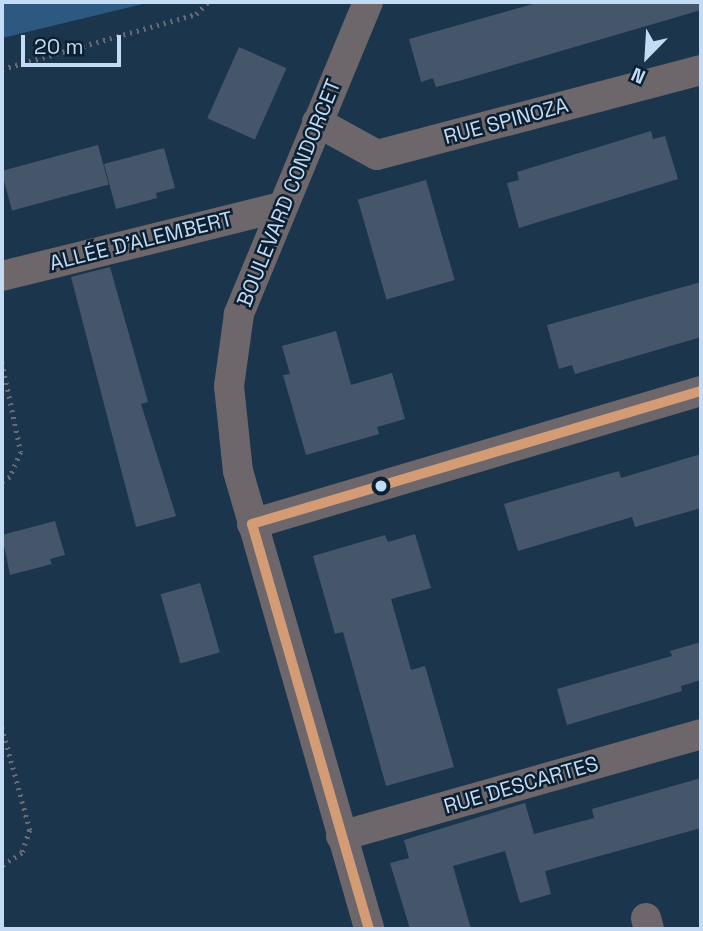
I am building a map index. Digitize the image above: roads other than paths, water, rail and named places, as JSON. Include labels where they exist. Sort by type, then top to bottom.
[{"type":"street","name":"BOULEVARD CONDORCET","points":[[368,2],[280,206],[239,314],[229,386],[238,471],[369,929]]},
{"type":"street","name":"RUE SPINOZA","points":[[317,122],[377,155],[701,69]]},
{"type":"street","name":"ALLÉE D'ALEMBERT","points":[[2,276],[280,206]]},
{"type":"street","points":[[252,524],[701,391]]},
{"type":"street","name":"RUE DESCARTES","points":[[341,836],[701,734]]},
{"type":"water","points":[[2,2],[151,2],[2,38]]}]
